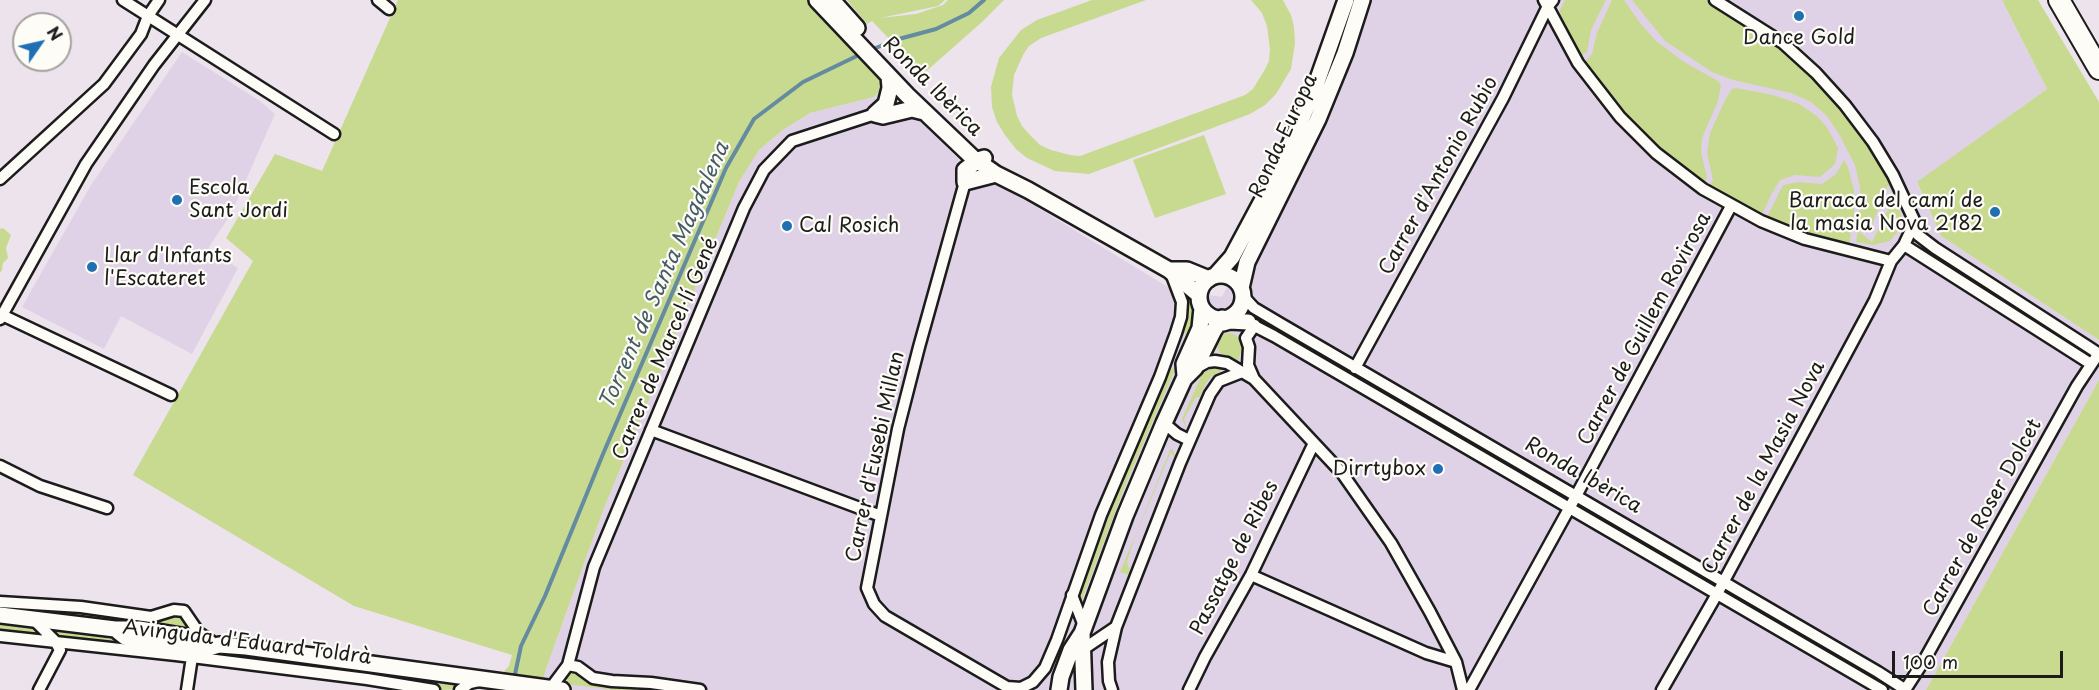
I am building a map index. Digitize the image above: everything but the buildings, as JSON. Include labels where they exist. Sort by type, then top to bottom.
[{"type":"highway","points":[[2059,0],[2099,69]]},
{"type":"highway","points":[[2070,0],[2099,54]]},
{"type":"street","points":[[123,0],[334,134]]},
{"type":"street","points":[[0,179],[104,84],[141,34],[148,16],[159,0]]},
{"type":"street","points":[[171,395],[1,317],[86,164],[153,65],[205,0]]},
{"type":"street","points":[[378,0],[389,9]]},
{"type":"street","name":"Ronda Ibèrica","points":[[817,0],[858,36]]},
{"type":"street","name":"Ronda Ibèrica","points":[[832,0],[858,36],[878,58],[972,147],[996,174],[1169,270],[1187,270],[1205,288]]},
{"type":"street","name":"Ronda Europa","points":[[1190,372],[1184,364],[1200,328],[1205,288],[1232,257],[1278,171],[1304,113],[1346,0]]},
{"type":"street","name":"Ronda Europa","points":[[1244,291],[1247,262],[1318,119],[1345,53],[1362,0]]},
{"type":"street","points":[[1715,0],[1784,43],[1845,105],[1873,142],[1893,175],[1914,220],[1913,226],[1918,235],[2096,352],[2097,356],[2091,364],[1904,245]]},
{"type":"street","points":[[1548,2],[1578,63],[1620,117],[1656,153],[1703,189],[1761,221],[1804,239],[1891,261]]},
{"type":"street","name":"Carrer d'Antonio Rubio","points":[[1355,368],[1503,98],[1548,2]]},
{"type":"street","name":"Ronda Ibèrica","points":[[878,58],[890,76],[959,146],[1021,178],[1028,190]]},
{"type":"street","points":[[875,114],[886,104],[890,76]]},
{"type":"street","points":[[875,114],[883,116],[912,109],[924,112]]},
{"type":"street","name":"Carrer de Marcel·lí Gené","points":[[568,665],[594,567],[744,208],[765,170],[792,141],[875,114]]},
{"type":"street","points":[[959,146],[965,176]]},
{"type":"street","points":[[965,176],[982,159]]},
{"type":"street","points":[[965,176],[996,174]]},
{"type":"street","name":"Carrer d'Eusebi Millan","points":[[965,176],[898,429],[867,588],[874,604],[885,616],[1007,687],[1021,688],[1033,682],[1049,660]]},
{"type":"street","name":"Carrer de Guillem Rovirosa","points":[[1469,690],[1731,206]]},
{"type":"street","name":"Carrer de la Masia Nova","points":[[1662,690],[1717,594],[1875,300],[1891,261],[1904,245],[1913,226]]},
{"type":"street","name":"Ronda Europa","points":[[1049,660],[1101,515],[1160,377],[1181,317],[1180,293],[1169,270]]},
{"type":"street","points":[[1223,320],[1240,307],[1244,291],[1232,278],[1205,288],[1209,315],[1223,320],[1252,324],[1246,338],[1249,347],[1248,365],[1254,379]]},
{"type":"street","name":"Ronda Ibèrica","points":[[1244,291],[1254,309],[1905,690]]},
{"type":"street","name":"Ronda Europa","points":[[1063,686],[1071,650],[1083,629],[1125,516],[1164,423],[1190,372],[1223,320]]},
{"type":"street","name":"Ronda Ibèrica","points":[[1252,324],[1882,690]]},
{"type":"street","name":"Ronda Europa","points":[[1160,377],[1166,369],[1188,353]]},
{"type":"street","points":[[1190,372],[1207,362],[1215,361],[1227,363],[1254,379],[1342,473],[1391,543],[1430,612],[1456,662],[1463,690]]},
{"type":"street","name":"Carrer de Roser Dolcet","points":[[1905,690],[1925,659],[2091,364]]},
{"type":"street","points":[[1112,690],[1108,663],[1116,627],[1190,440],[1210,394],[1219,381],[1242,372]]},
{"type":"street","points":[[1164,423],[1177,434],[1190,440]]},
{"type":"street","points":[[651,430],[881,516]]},
{"type":"street","name":"Passatge de Ribes","points":[[1189,690],[1251,575],[1314,443]]},
{"type":"street","points":[[0,466],[40,486],[108,508]]},
{"type":"street","points":[[1251,575],[1426,653],[1456,662]]},
{"type":"street","name":"Ronda Europa","points":[[1063,686],[1082,650],[1083,629],[1072,595]]},
{"type":"street","name":"Avinguda d'Eduard Toldrà","points":[[0,602],[81,607],[151,617],[174,610],[184,611],[189,631]]},
{"type":"street","name":"Avinguda d'Eduard Toldrà","points":[[5,617],[33,618],[115,629],[189,631],[215,643],[550,689],[568,665]]},
{"type":"street","points":[[33,618],[55,641],[60,650],[39,690]]},
{"type":"street","points":[[1084,690],[1082,650],[1116,627]]},
{"type":"street","name":"Avinguda d'Eduard Toldrà","points":[[115,629],[125,637],[139,642],[167,646],[206,649],[215,643]]},
{"type":"street","points":[[167,646],[174,642],[183,643],[189,631]]},
{"type":"street","name":"Avinguda d'Eduard Toldrà","points":[[0,636],[192,657],[367,679],[434,690]]},
{"type":"street","points":[[187,690],[192,657]]},
{"type":"street","points":[[568,665],[578,667],[593,678],[700,690]]},
{"type":"street","points":[[460,690],[470,683],[484,679]]},
{"type":"street","points":[[1051,690],[1063,686]]},
{"type":"shaded area","points":[[1354,0],[2002,0],[2047,89],[1917,183],[1941,236],[2099,340],[2099,380],[1926,690],[540,690],[604,508],[739,182],[759,150],[783,130],[810,113],[874,97],[879,91],[880,81],[958,159],[1171,289],[1222,297],[1323,93]]},
{"type":"shaded area","name":"Escola Sant Jordi","points":[[182,52],[260,101],[275,114],[231,214],[209,247],[211,251],[238,268],[192,354],[121,316],[104,349],[22,307],[91,185]]},
{"type":"green space","points":[[398,0],[807,0],[872,69],[880,81],[879,91],[874,97],[810,113],[783,130],[759,150],[739,182],[604,508],[540,690],[487,690],[509,666],[512,655],[354,606],[133,475],[253,261],[226,238],[275,154],[322,171]]},
{"type":"green space","points":[[847,0],[945,0],[938,6],[880,18],[916,14],[943,5],[948,0],[1004,0],[923,74],[872,21],[867,24]]},
{"type":"green space","points":[[1092,0],[1146,0],[1041,38],[1029,46],[1014,75],[1012,95],[1017,116],[1022,126],[1040,145],[1051,150],[1080,156],[1245,95],[1253,89],[1269,61],[1270,49],[1267,26],[1262,13],[1251,0],[1283,0],[1294,27],[1295,43],[1291,69],[1276,94],[1265,105],[1250,114],[1089,174],[1055,171],[1027,158],[1005,135],[992,107],[991,87],[999,58],[1021,30],[1037,20]]},
{"type":"green space","points":[[1565,0],[1606,0],[1591,30],[1587,52],[1581,56],[1561,21],[1560,10]]},
{"type":"green space","points":[[1612,0],[1624,0],[1656,41],[1721,85],[1718,101],[1702,138],[1701,152],[1707,178],[1704,183],[1643,135],[1608,94],[1585,62],[1592,54],[1597,33]]},
{"type":"green space","points":[[1632,0],[1705,0],[1766,37],[1795,61],[1842,109],[1869,145],[1900,200],[1888,202],[1893,193],[1888,185],[1869,232],[1863,228],[1859,219],[1860,187],[1855,165],[1827,116],[1811,102],[1791,93],[1733,80],[1712,72],[1665,41]]},
{"type":"green space","points":[[2002,0],[2038,0],[2099,102],[2099,340],[1941,236],[1917,182],[2047,89]]},
{"type":"green space","points":[[1732,89],[1773,95],[1799,104],[1817,116],[1828,129],[1838,148],[1835,164],[1820,177],[1795,175],[1780,180],[1762,215],[1709,186],[1713,180],[1707,153],[1710,133],[1725,100]]},
{"type":"green space","points":[[1204,135],[1226,194],[1155,218],[1133,160]]},
{"type":"green space","points":[[1844,160],[1854,190],[1854,216],[1849,245],[1803,232],[1767,217],[1783,185],[1799,182],[1822,184],[1836,174]]},
{"type":"green space","points":[[1888,209],[1899,209],[1902,218],[1899,230],[1890,241],[1873,245],[1856,242],[1858,231],[1872,242]]},
{"type":"green space","points":[[3,228],[11,235],[6,248],[8,258],[3,263],[0,273],[0,229]]},
{"type":"green space","points":[[1951,265],[2065,338],[2062,340],[1949,268]]},
{"type":"green space","points":[[1180,286],[1191,302],[1195,313],[1195,327],[1190,336],[1180,331]]},
{"type":"green space","points":[[1223,334],[1236,335],[1240,341],[1242,349],[1238,361],[1220,353],[1217,347]]},
{"type":"green space","points":[[1177,365],[1125,486],[1080,605],[1077,599],[1132,456],[1168,372]]},
{"type":"green space","points":[[1215,367],[1221,368],[1221,371],[1206,383],[1199,398],[1196,397],[1184,419],[1187,430],[1182,419],[1202,374]]},
{"type":"green space","points":[[2099,380],[2099,690],[1926,690]]},
{"type":"green space","points":[[1171,448],[1176,456],[1175,459],[1171,452],[1135,536],[1127,562],[1129,575],[1120,572]]},
{"type":"green space","points":[[0,606],[38,607],[142,622],[175,614],[185,619],[185,627],[181,630],[0,609]]},
{"type":"green space","points":[[0,625],[37,626],[45,634],[0,632]]},
{"type":"green space","points":[[48,627],[142,645],[225,651],[466,682],[458,689],[442,690],[192,653],[56,636]]},
{"type":"green space","points":[[572,672],[674,690],[615,690],[565,684],[562,677]]},
{"type":"waterway","name":"Torrent de Santa Magdalena","points":[[871,50],[895,40],[936,29],[969,13],[984,0]]},
{"type":"waterway","name":"Torrent de Santa Magdalena","points":[[514,679],[521,646],[545,596],[603,454],[726,168],[754,119],[803,82],[861,54]]},
{"type":"place","name":"Dance Gold","points":[[1799,16]]},
{"type":"place","name":"Escola Sant Jordi","points":[[177,200]]},
{"type":"place","name":"Barraca del camí de la masia Nova 2182","points":[[1995,212]]},
{"type":"place","name":"Cal Rosich","points":[[787,226]]},
{"type":"place","name":"Llar d'Infants l'Escateret","points":[[92,267]]},
{"type":"place","name":"Dirrtybox","points":[[1438,469]]}]
